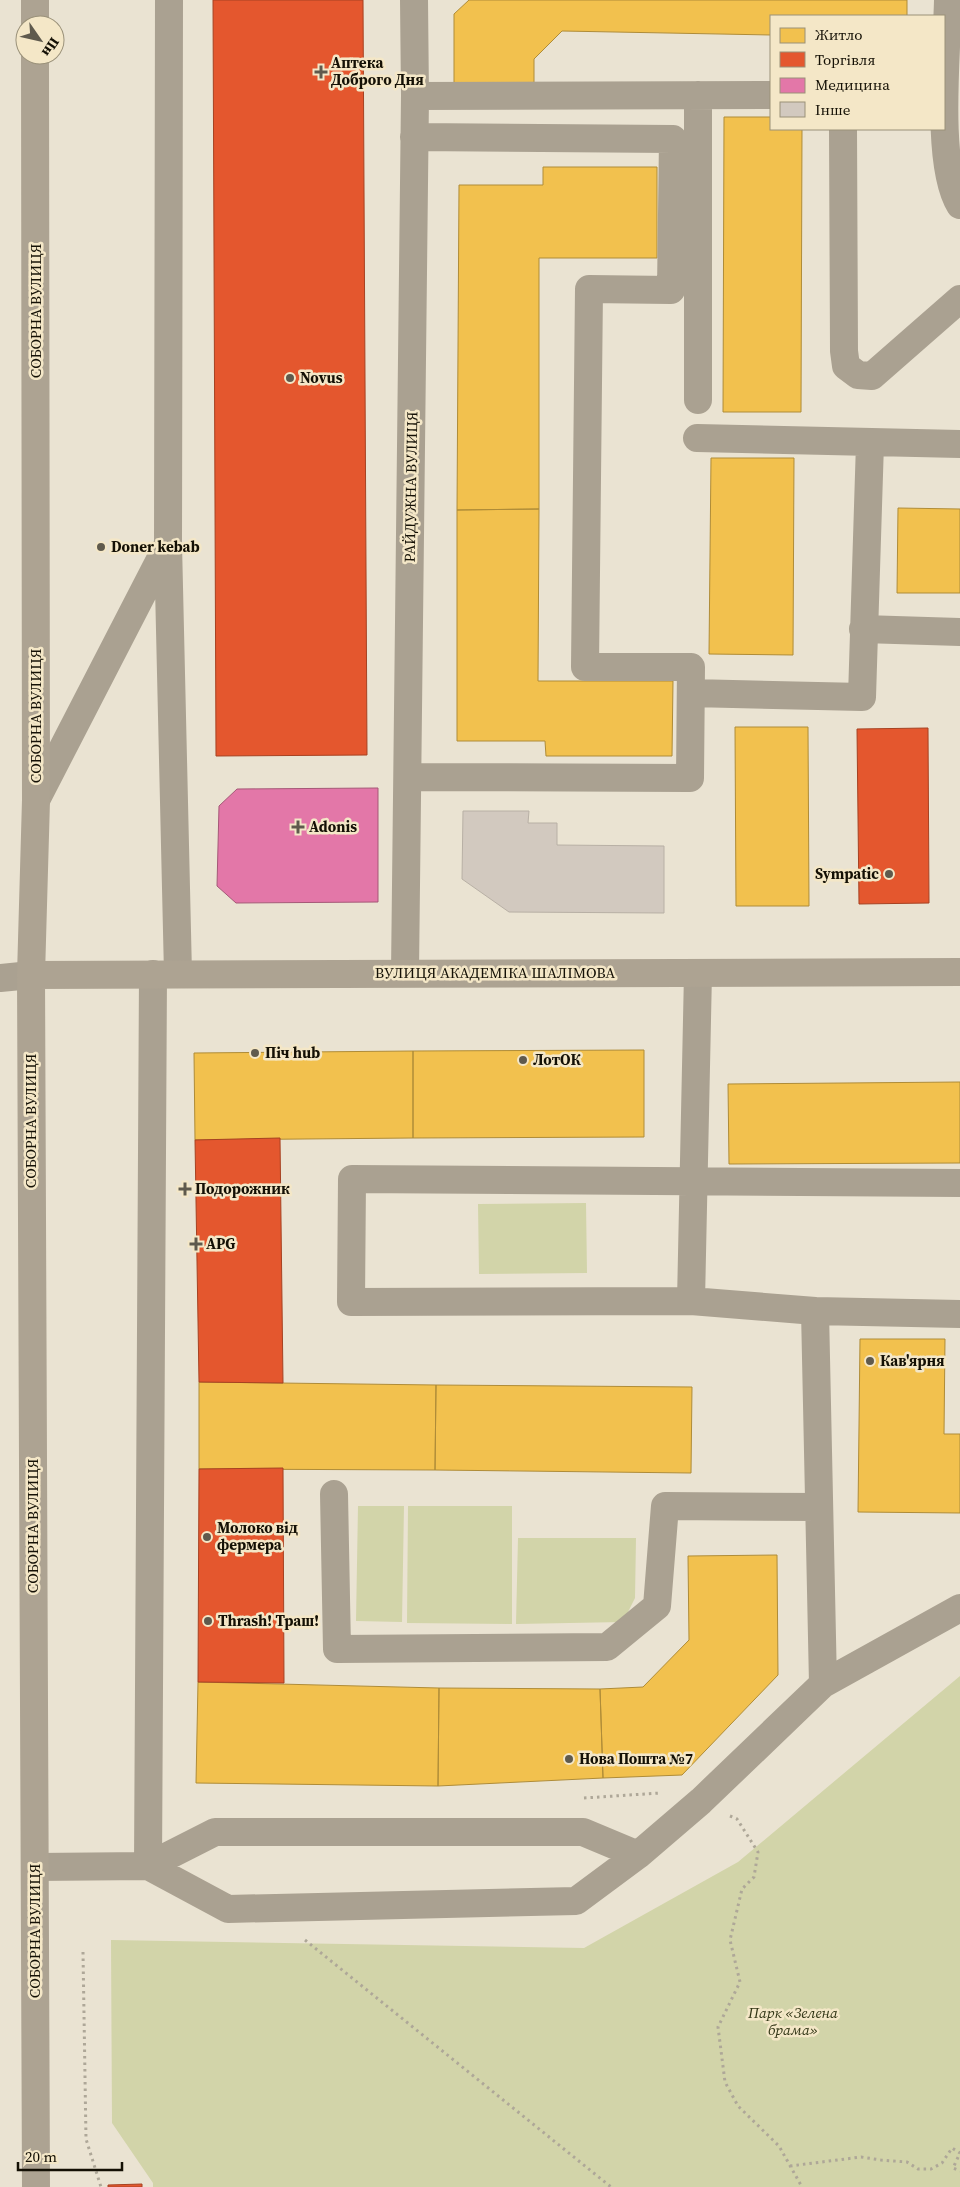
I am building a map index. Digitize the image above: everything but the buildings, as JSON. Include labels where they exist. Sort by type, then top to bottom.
[{"type":"main road","points":[[36,0],[36,15]]},
{"type":"main road","name":"СОБОРНА ВУЛИЦЯ","points":[[36,65],[36,800],[31,976],[36,2187]]},
{"type":"main road","name":"ВУЛИЦЯ АКАДЕМІКА ШАЛІМОВА","points":[[31,976],[960,972]]},
{"type":"street","points":[[148,1866],[166,974],[169,0]]},
{"type":"street","name":"РАЙДУЖНА ВУЛИЦЯ","points":[[405,973],[415,96],[414,0]]},
{"type":"street","points":[[948,0],[945,94],[946,153],[950,181],[960,205]]},
{"type":"street","points":[[698,95],[698,400]]},
{"type":"street","points":[[415,96],[770,95]]},
{"type":"street","points":[[843,130],[844,351],[846,366],[858,375],[872,376],[960,299]]},
{"type":"street","points":[[408,777],[690,778],[691,667],[585,667],[589,289],[672,290],[673,139],[414,137]]},
{"type":"street","points":[[697,438],[960,444]]},
{"type":"street","points":[[690,693],[862,696],[870,443]]},
{"type":"street","points":[[36,800],[168,544]]},
{"type":"street","points":[[863,629],[960,632]]},
{"type":"street","points":[[692,1301],[698,973]]},
{"type":"street","points":[[0,978],[31,976]]},
{"type":"street","points":[[960,1183],[352,1179],[352,1302],[692,1301],[815,1311],[960,1314]]},
{"type":"street","points":[[815,1311],[823,1684]]},
{"type":"street","points":[[334,1494],[337,1649],[607,1647],[657,1606],[665,1506],[819,1507]]},
{"type":"street","points":[[148,1866],[228,1909],[576,1901],[638,1855],[701,1801],[823,1684],[960,1608]]},
{"type":"street","points":[[35,1867],[148,1866],[215,1832],[583,1832],[638,1855]]},
{"type":"path","points":[[575,1799],[661,1793]]},
{"type":"path","points":[[701,1801],[736,1819],[758,1852],[754,1877],[742,1889],[730,1940],[740,1982],[718,2028],[725,2082],[738,2106],[778,2146],[802,2187]]},
{"type":"path","points":[[304,1939],[611,2187]]},
{"type":"path","points":[[83,1952],[86,2139],[101,2187]]},
{"type":"path","points":[[790,2166],[861,2157],[907,2162],[918,2169],[931,2169],[942,2163],[952,2148],[960,2153],[953,2168],[960,2170]]},
{"type":"green space","points":[[586,1203],[587,1273],[479,1274],[478,1204]]},
{"type":"green space","points":[[358,1506],[404,1506],[402,1622],[356,1621]]},
{"type":"green space","points":[[408,1506],[512,1506],[512,1624],[407,1623]]},
{"type":"green space","points":[[518,1538],[636,1538],[635,1598],[623,1622],[516,1624]]},
{"type":"green space","name":"Парк «Зелена брама»","points":[[960,1676],[960,2187],[153,2187],[153,2183],[112,2123],[111,1940],[584,1948],[738,1862]]},
{"type":"place","name":"Аптека Доброго Дня","points":[[321,72]]},
{"type":"place","name":"Novus","points":[[290,378]]},
{"type":"place","name":"Doner kebab","points":[[101,547]]},
{"type":"place","name":"Adonis","points":[[298,827]]},
{"type":"place","name":"Sympatic","points":[[889,874]]},
{"type":"place","name":"Піч hub","points":[[255,1053]]},
{"type":"place","name":"ЛотОК","points":[[523,1060]]},
{"type":"place","name":"Подорожник","points":[[185,1189]]},
{"type":"place","name":"APG","points":[[196,1244]]},
{"type":"place","name":"Кав'ярня","points":[[870,1361]]},
{"type":"place","name":"Молоко від фермера","points":[[207,1537]]},
{"type":"place","name":"Thrash! Траш!","points":[[208,1621]]},
{"type":"place","name":"Нова Пошта №7","points":[[569,1759]]}]
